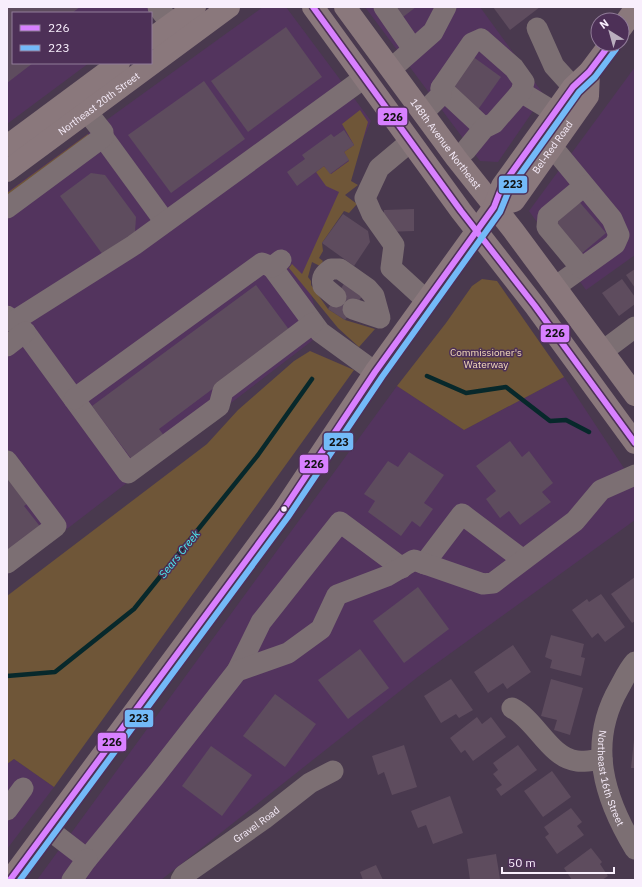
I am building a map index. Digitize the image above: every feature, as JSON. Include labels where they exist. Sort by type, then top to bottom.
[{"type":"main road","points":[[152,37],[165,16],[195,7]]},
{"type":"main road","name":"Northeast 20th Street","points":[[152,64],[229,7]]},
{"type":"main road","points":[[313,7],[476,232],[535,306],[635,443]]},
{"type":"main road","name":"148th Avenue Northeast","points":[[345,7],[456,158],[494,208],[513,230],[635,395]]},
{"type":"main road","name":"Bel-Red Road","points":[[10,880],[282,512],[375,372],[494,208],[502,186],[573,87],[589,72],[604,52]]},
{"type":"main road","name":"Northeast 20th Street","points":[[7,146],[118,64]]},
{"type":"main road","name":"Northeast 20th Street","points":[[7,172],[152,64]]},
{"type":"main road","name":"Bel-Red Road","points":[[494,208],[514,201],[588,96],[589,72]]},
{"type":"street","points":[[384,7],[413,49]]},
{"type":"street","points":[[390,69],[433,32],[446,7]]},
{"type":"street","points":[[537,28],[554,66],[573,87]]},
{"type":"street","points":[[423,113],[441,95],[441,88],[472,43],[481,39],[514,68],[524,82],[521,92],[494,123],[484,128],[466,150],[456,158]]},
{"type":"street","points":[[7,346],[15,323],[134,245],[364,78]]},
{"type":"street","points":[[441,88],[484,128]]},
{"type":"street","points":[[521,92],[554,112]]},
{"type":"street","points":[[87,112],[103,132],[103,137],[165,222]]},
{"type":"street","points":[[7,208],[103,137]]},
{"type":"street","points":[[410,142],[379,168],[365,198],[372,214],[394,245],[391,268],[427,301]]},
{"type":"street","points":[[550,150],[559,156],[612,219],[619,235],[615,244],[555,287]]},
{"type":"street","points":[[581,268],[547,227],[548,216],[584,186]]},
{"type":"street","points":[[74,399],[262,263],[276,264],[320,332],[375,372]]},
{"type":"street","points":[[336,297],[323,286],[322,279],[324,274],[331,269],[340,269],[367,288],[374,296],[380,318]]},
{"type":"street","points":[[353,309],[380,318],[403,334]]},
{"type":"street","points":[[15,323],[74,399],[128,473],[219,406],[223,391],[313,323]]},
{"type":"street","points":[[603,351],[635,327]]},
{"type":"street","points":[[7,461],[56,526],[7,563]]},
{"type":"street","points":[[238,671],[288,653],[321,630],[337,595],[387,576],[414,560],[483,584],[493,583],[575,521],[601,490],[635,475]]},
{"type":"street","points":[[424,564],[462,514],[523,560]]},
{"type":"street","points":[[72,880],[87,859],[238,671],[261,622],[340,522],[402,568]]},
{"type":"street","name":"Northeast 16th Street","points":[[635,662],[611,702],[604,730],[602,759],[607,790],[619,822],[635,849]]},
{"type":"street","points":[[512,708],[523,713],[553,749],[575,761],[602,759]]},
{"type":"street","name":"Gravel Road","points":[[181,880],[184,874],[264,819],[310,783],[333,770]]},
{"type":"street","points":[[7,810],[23,788]]},
{"type":"street","points":[[48,828],[87,859]]},
{"type":"shaded area","points":[[7,7],[164,7],[152,15],[152,12],[12,12],[12,64],[88,64],[7,124]]},
{"type":"shaded area","points":[[263,7],[286,7],[371,121],[305,274],[316,311],[313,340],[7,575],[7,192]]},
{"type":"shaded area","points":[[365,7],[480,7],[544,95],[498,162],[480,161]]},
{"type":"shaded area","points":[[635,67],[635,255],[586,290],[529,211]]},
{"type":"shaded area","points":[[564,377],[635,485],[635,520],[419,676],[161,880],[37,880],[397,386],[464,430]]},
{"type":"shaded area","points":[[14,759],[54,787],[7,849],[7,764]]},
{"type":"green space","points":[[360,110],[368,122],[351,181],[358,185],[345,195],[357,204],[349,213],[344,211],[322,243],[323,251],[319,258],[323,261],[320,266],[312,262],[308,277],[311,281],[311,285],[328,309],[345,320],[375,329],[359,347],[338,328],[289,268],[292,264],[302,274],[339,192],[326,186],[316,172],[324,166],[331,174],[349,161],[344,152],[354,145],[342,124]]},
{"type":"green space","points":[[88,134],[89,137],[7,197],[7,193]]},
{"type":"green space","name":"Commissioner's Waterway","points":[[482,279],[497,281],[564,377],[464,430],[397,386],[446,323],[472,286]]},
{"type":"green space","points":[[310,351],[354,370],[54,787],[14,759],[7,764],[7,596],[207,444],[238,410],[294,361]]},
{"type":"building","points":[[7,7],[80,7],[73,12],[12,12],[12,64],[32,64],[7,83]]},
{"type":"building","points":[[390,7],[416,7],[399,20]]},
{"type":"building","points":[[493,7],[540,7],[510,30]]},
{"type":"building","points":[[286,27],[322,77],[248,132],[211,81]]},
{"type":"building","points":[[472,56],[501,77],[477,111],[448,90]]},
{"type":"building","points":[[204,81],[245,139],[171,193],[128,135]]},
{"type":"building","points":[[344,130],[354,145],[344,152],[349,160],[330,174],[324,166],[297,186],[287,172],[305,159],[302,155],[331,134],[334,137]]},
{"type":"building","points":[[91,173],[105,175],[136,217],[135,232],[103,255],[60,196]]},
{"type":"building","points":[[576,198],[606,233],[581,254],[551,219]]},
{"type":"building","points":[[414,209],[414,231],[384,232],[384,210]]},
{"type":"building","points":[[343,214],[368,231],[370,242],[354,266],[322,243]]},
{"type":"building","points":[[635,269],[635,288],[626,275]]},
{"type":"building","points":[[347,279],[366,291],[345,320],[328,309]]},
{"type":"building","points":[[622,279],[635,297],[635,304],[619,316],[602,293]]},
{"type":"building","points":[[256,285],[290,331],[159,429],[165,437],[133,461],[92,406]]},
{"type":"building","points":[[510,441],[522,457],[529,451],[553,483],[542,492],[551,502],[520,525],[509,511],[500,518],[486,499],[496,491],[476,466]]},
{"type":"building","points":[[409,452],[444,475],[424,503],[433,509],[420,527],[412,521],[401,536],[368,512],[375,501],[364,494],[388,461],[398,467]]},
{"type":"building","points":[[7,473],[28,503],[24,506],[42,529],[7,555]]},
{"type":"building","points":[[635,577],[635,621],[632,623],[611,594]]},
{"type":"building","points":[[418,587],[449,629],[404,663],[373,621]]},
{"type":"building","points":[[601,594],[625,627],[605,642],[598,633],[592,638],[572,610],[587,599],[589,602]]},
{"type":"building","points":[[551,635],[584,644],[581,657],[585,658],[581,676],[550,668],[552,660],[545,657]]},
{"type":"building","points":[[513,645],[531,672],[507,689],[503,683],[488,693],[474,672]]},
{"type":"building","points":[[360,649],[389,688],[348,719],[318,680]]},
{"type":"building","points":[[451,679],[473,710],[459,718],[456,714],[441,723],[424,696]]},
{"type":"building","points":[[551,679],[583,688],[570,735],[554,730],[557,720],[541,716]]},
{"type":"building","points":[[275,694],[316,724],[285,767],[243,736]]},
{"type":"building","points":[[477,717],[482,724],[491,717],[506,737],[473,761],[465,750],[461,753],[450,738]]},
{"type":"building","points":[[634,740],[635,768],[631,768]]},
{"type":"building","points":[[404,745],[417,787],[392,795],[384,772],[378,775],[372,756]]},
{"type":"building","points":[[518,745],[537,770],[501,796],[496,789],[502,785],[493,774],[498,770],[493,763]]},
{"type":"building","points":[[211,746],[252,775],[222,816],[182,786]]},
{"type":"building","points":[[552,771],[571,797],[543,817],[524,791]]},
{"type":"building","points":[[450,796],[463,833],[433,844],[426,825],[418,828],[411,811]]},
{"type":"building","points":[[571,808],[582,822],[577,826],[584,835],[557,854],[545,837],[549,834],[544,827]]},
{"type":"building","points":[[591,848],[602,862],[600,864],[608,876],[602,880],[572,880],[564,868]]},
{"type":"building","points":[[496,854],[500,879],[470,880],[467,859]]},
{"type":"building","points":[[376,865],[383,880],[363,880],[360,872]]},
{"type":"waterway","points":[[427,376],[466,393],[506,387],[550,421],[566,420],[589,432]]},
{"type":"waterway","name":"Sears Creek","points":[[7,676],[55,672],[134,609],[258,455],[312,379]]},
{"type":"transit line","name":"226","points":[[313,7],[461,211],[535,306],[635,443]]},
{"type":"transit line","name":"226","points":[[10,880],[282,512],[375,372],[494,207],[502,186],[573,87],[589,72],[604,52]]},
{"type":"transit line","name":"223","points":[[20,880],[288,517],[382,377],[500,212],[509,190],[579,92],[595,77],[614,52]]}]
